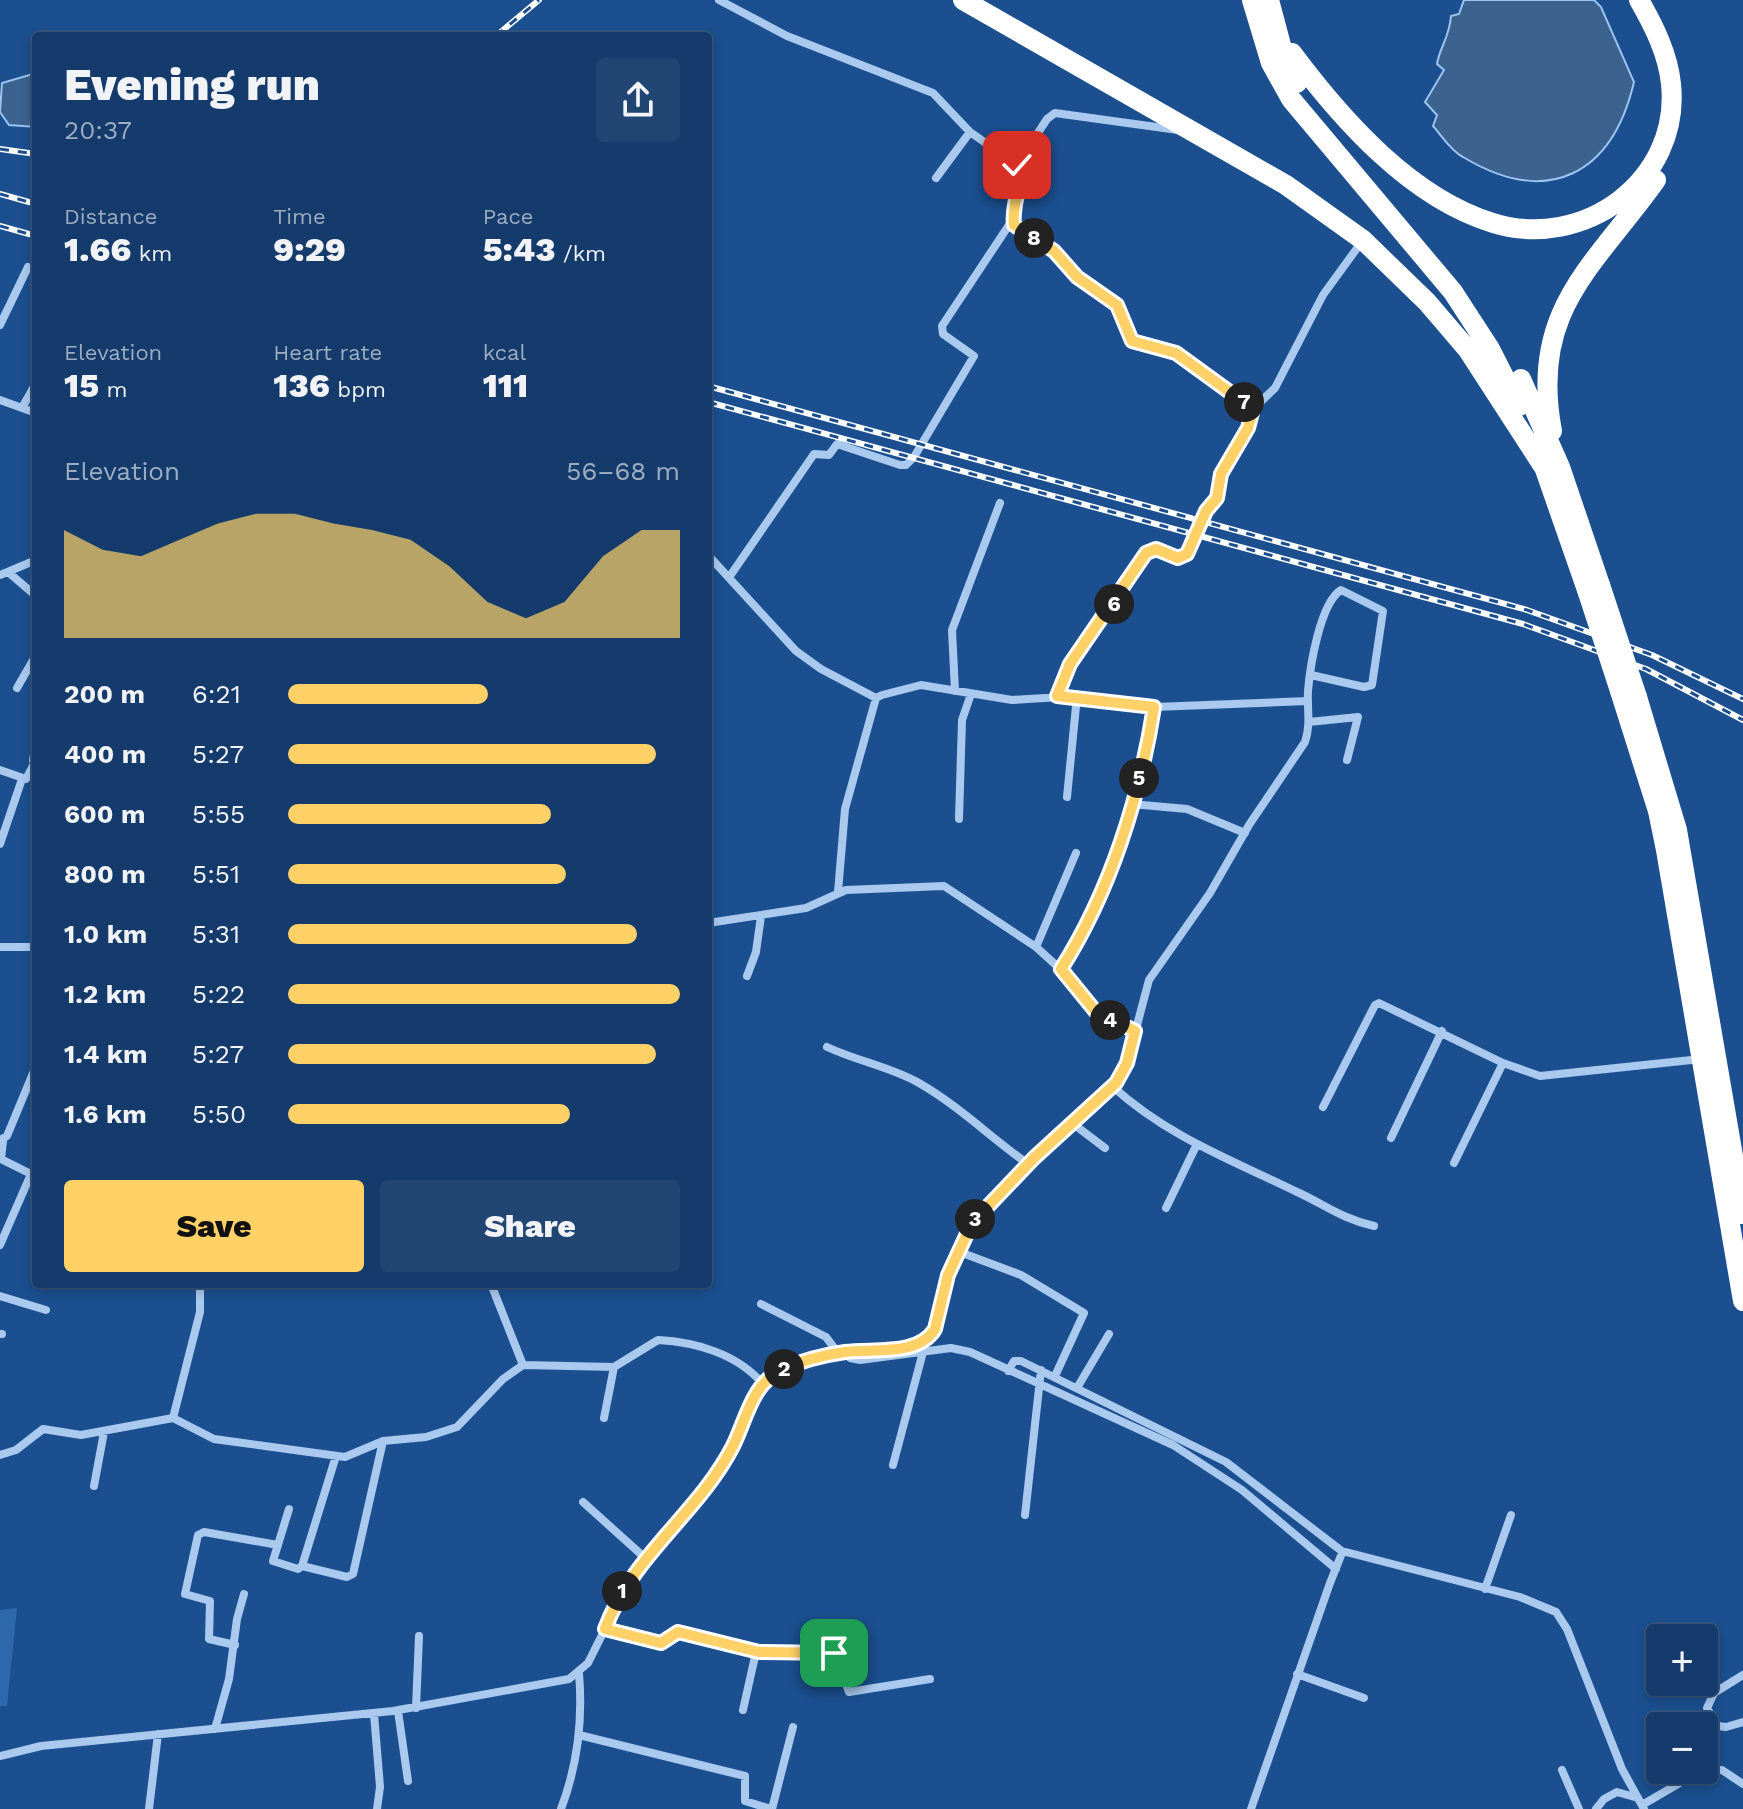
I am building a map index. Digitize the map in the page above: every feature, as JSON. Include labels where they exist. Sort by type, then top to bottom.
[{"type":"highway","points":[[963,0],[1286,185],[1363,240],[1427,302],[1468,350],[1553,470]]},
{"type":"highway","points":[[1267,8],[1322,94],[1418,182],[1476,218],[1520,230],[1543,231],[1582,223],[1604,213],[1638,184],[1662,146],[1669,122],[1671,84],[1660,40],[1639,0]]},
{"type":"highway","points":[[1553,470],[1548,392],[1552,348],[1563,308],[1591,259],[1661,175],[1679,130],[1683,106],[1678,52],[1654,0]]},
{"type":"highway","points":[[1267,8],[1271,63],[1291,99],[1320,138],[1428,259],[1472,318],[1553,470]]},
{"type":"highway","points":[[1267,8],[1289,68],[1315,110],[1447,265],[1486,319],[1521,379],[1628,694],[1658,811],[1743,1301]]},
{"type":"highway","points":[[1628,694],[1667,788],[1677,830],[1743,1214]]},
{"type":"street","points":[[719,0],[787,36],[933,93],[943,100],[970,132],[1017,165]]},
{"type":"street","points":[[730,576],[814,454],[829,455],[837,444],[900,465],[906,465],[914,457],[974,356],[943,334],[942,326],[1013,218],[1020,183],[1017,165],[1047,119],[1055,113],[1151,129],[1191,130]]},
{"type":"street","points":[[936,178],[970,132]]},
{"type":"street","points":[[1013,218],[1019,230],[1054,251],[1077,277],[1117,305],[1132,341],[1176,353],[1253,409]]},
{"type":"street","points":[[1057,696],[1070,664],[1146,553],[1156,549],[1178,558],[1187,554],[1206,511],[1217,498],[1221,474],[1248,428],[1253,409],[1275,388],[1323,295],[1363,240]]},
{"type":"street","points":[[0,325],[28,267]]},
{"type":"street","points":[[22,408],[32,389]]},
{"type":"street","points":[[0,400],[32,412]]},
{"type":"street","points":[[955,691],[952,630],[1000,503]]},
{"type":"street","points":[[712,559],[796,651],[875,703]]},
{"type":"street","points":[[4,574],[32,562]]},
{"type":"street","points":[[4,574],[32,593]]},
{"type":"street","points":[[561,1809],[576,1762],[579,1673],[605,1629],[623,1589],[644,1557],[708,1486],[734,1443],[762,1383],[780,1370],[842,1353],[898,1348],[930,1338],[957,1251],[972,1223],[1028,1164],[1112,1086],[1127,1063],[1149,980],[1210,893],[1305,742],[1311,675],[1326,609],[1335,594],[1341,590],[1383,611],[1372,685],[1364,687],[1311,675]]},
{"type":"street","points":[[17,688],[32,662]]},
{"type":"street","points":[[875,703],[921,685],[955,691],[967,701],[1023,701],[1057,696],[1153,714],[1308,711],[1358,717],[1347,760]]},
{"type":"street","points":[[959,819],[967,701]]},
{"type":"street","points":[[1067,797],[1077,701]]},
{"type":"street","points":[[838,892],[845,809],[875,703]]},
{"type":"street","points":[[1061,969],[1090,920],[1131,804],[1153,714]]},
{"type":"street","points":[[0,770],[22,779],[28,778],[32,768]]},
{"type":"street","points":[[0,844],[22,779]]},
{"type":"street","points":[[1131,804],[1187,809],[1245,833]]},
{"type":"street","points":[[1036,947],[1076,853]]},
{"type":"street","points":[[712,922],[813,906],[838,892],[877,886],[944,886],[969,899],[1036,947],[1061,969],[1096,1012],[1135,1031]]},
{"type":"street","points":[[747,976],[756,952],[761,916]]},
{"type":"street","points":[[0,947],[32,947]]},
{"type":"street","points":[[1323,1107],[1375,1005],[1385,1004],[1503,1063],[1540,1076],[1701,1059]]},
{"type":"street","points":[[1391,1138],[1442,1031]]},
{"type":"street","points":[[827,1047],[926,1087],[957,1105],[988,1136],[1028,1164]]},
{"type":"street","points":[[1454,1163],[1503,1063]]},
{"type":"street","points":[[32,1074],[1,1140],[1,1159],[32,1172]]},
{"type":"street","points":[[1112,1086],[1153,1121],[1307,1197],[1342,1218],[1374,1226]]},
{"type":"street","points":[[1072,1123],[1105,1148]]},
{"type":"street","points":[[1166,1208],[1197,1144]]},
{"type":"street","points":[[0,1245],[32,1174]]},
{"type":"street","points":[[957,1251],[1021,1275],[1084,1313],[1055,1376]]},
{"type":"street","points":[[173,1418],[200,1312],[200,1288]]},
{"type":"street","points":[[493,1288],[523,1365]]},
{"type":"street","points":[[0,1296],[46,1310]]},
{"type":"street","points":[[761,1304],[826,1337],[850,1358],[860,1360],[962,1349],[1173,1445],[1204,1464],[1298,1534],[1340,1560],[1485,1589],[1556,1612],[1562,1620],[1622,1769],[1641,1804]]},
{"type":"street","points":[[1077,1388],[1109,1334]]},
{"type":"street","points":[[0,1455],[16,1450],[43,1429],[81,1435],[173,1418],[214,1439],[336,1456],[358,1454],[383,1441],[426,1437],[457,1427],[503,1379],[523,1365],[614,1367],[638,1350],[664,1340],[737,1360],[762,1383]]},
{"type":"street","points":[[893,1465],[923,1352]]},
{"type":"street","points":[[1008,1371],[1016,1360],[1041,1370],[1226,1462],[1340,1560]]},
{"type":"street","points":[[604,1418],[614,1367]]},
{"type":"street","points":[[1025,1515],[1041,1370]]},
{"type":"street","points":[[94,1486],[104,1432]]},
{"type":"street","points":[[289,1509],[274,1563],[347,1577],[353,1574],[383,1441]]},
{"type":"street","points":[[302,1566],[336,1456]]},
{"type":"street","points":[[583,1502],[644,1557]]},
{"type":"street","points":[[1485,1589],[1511,1515]]},
{"type":"street","points":[[235,1645],[209,1639],[210,1601],[185,1594],[198,1535],[204,1532],[278,1545]]},
{"type":"street","points":[[1251,1809],[1340,1560]]},
{"type":"street","points":[[215,1729],[244,1594]]},
{"type":"street","points":[[605,1629],[661,1643],[678,1632],[756,1652],[834,1653],[849,1692],[930,1679]]},
{"type":"street","points":[[416,1708],[419,1636]]},
{"type":"street","points":[[743,1710],[756,1652]]},
{"type":"street","points":[[0,1756],[41,1746],[398,1711],[560,1681],[579,1673]]},
{"type":"street","points":[[1297,1674],[1364,1698]]},
{"type":"street","points":[[1743,1675],[1714,1693],[1707,1708],[1718,1726],[1743,1722]]},
{"type":"street","points":[[398,1711],[408,1781]]},
{"type":"street","points":[[374,1714],[380,1787],[377,1809]]},
{"type":"street","points":[[579,1735],[745,1776],[745,1801],[771,1809],[793,1727]]},
{"type":"street","points":[[149,1809],[158,1734]]},
{"type":"street","points":[[1562,1770],[1579,1809]]},
{"type":"street","points":[[1718,1770],[1743,1784]]},
{"type":"street","points":[[1641,1804],[1677,1784]]},
{"type":"street","points":[[1596,1809],[1604,1799],[1617,1792],[1641,1804]]},
{"type":"shaded area","points":[[1464,0],[1594,0],[1601,7],[1634,82],[1624,114],[1610,140],[1593,160],[1572,174],[1549,180],[1522,180],[1494,172],[1463,157],[1433,126],[1437,115],[1425,102],[1444,70],[1437,64],[1451,16],[1459,14]]},
{"type":"shaded area","points":[[32,74],[32,127],[9,125],[0,112],[2,83]]},
{"type":"shaded area","points":[[17,1608],[7,1706],[0,1706],[0,1610]]},
{"type":"railway","points":[[501,32],[539,0]]},
{"type":"railway","points":[[0,149],[32,153]]},
{"type":"railway","points":[[0,194],[32,203]]},
{"type":"railway","points":[[0,226],[32,235]]},
{"type":"railway","points":[[712,387],[1527,610],[1652,655],[1743,699]]},
{"type":"railway","points":[[712,403],[1523,624],[1646,669],[1743,720]]},
{"type":"route","points":[[834,1653],[759,1652],[678,1632],[661,1643],[605,1629],[635,1569],[693,1504],[725,1461],[762,1383],[780,1370],[819,1357],[898,1348],[930,1338],[953,1260],[972,1223],[1034,1158],[1116,1083],[1127,1063],[1135,1031],[1096,1012],[1061,969],[1085,932],[1123,832],[1154,707],[1106,699],[1057,696],[1070,664],[1127,586],[1146,553],[1156,549],[1178,558],[1187,554],[1206,511],[1217,498],[1221,474],[1248,428],[1253,409],[1176,353],[1132,341],[1127,337],[1125,317],[1117,305],[1077,277],[1054,251],[1014,225],[1013,209],[1020,183],[1017,165]]}]
